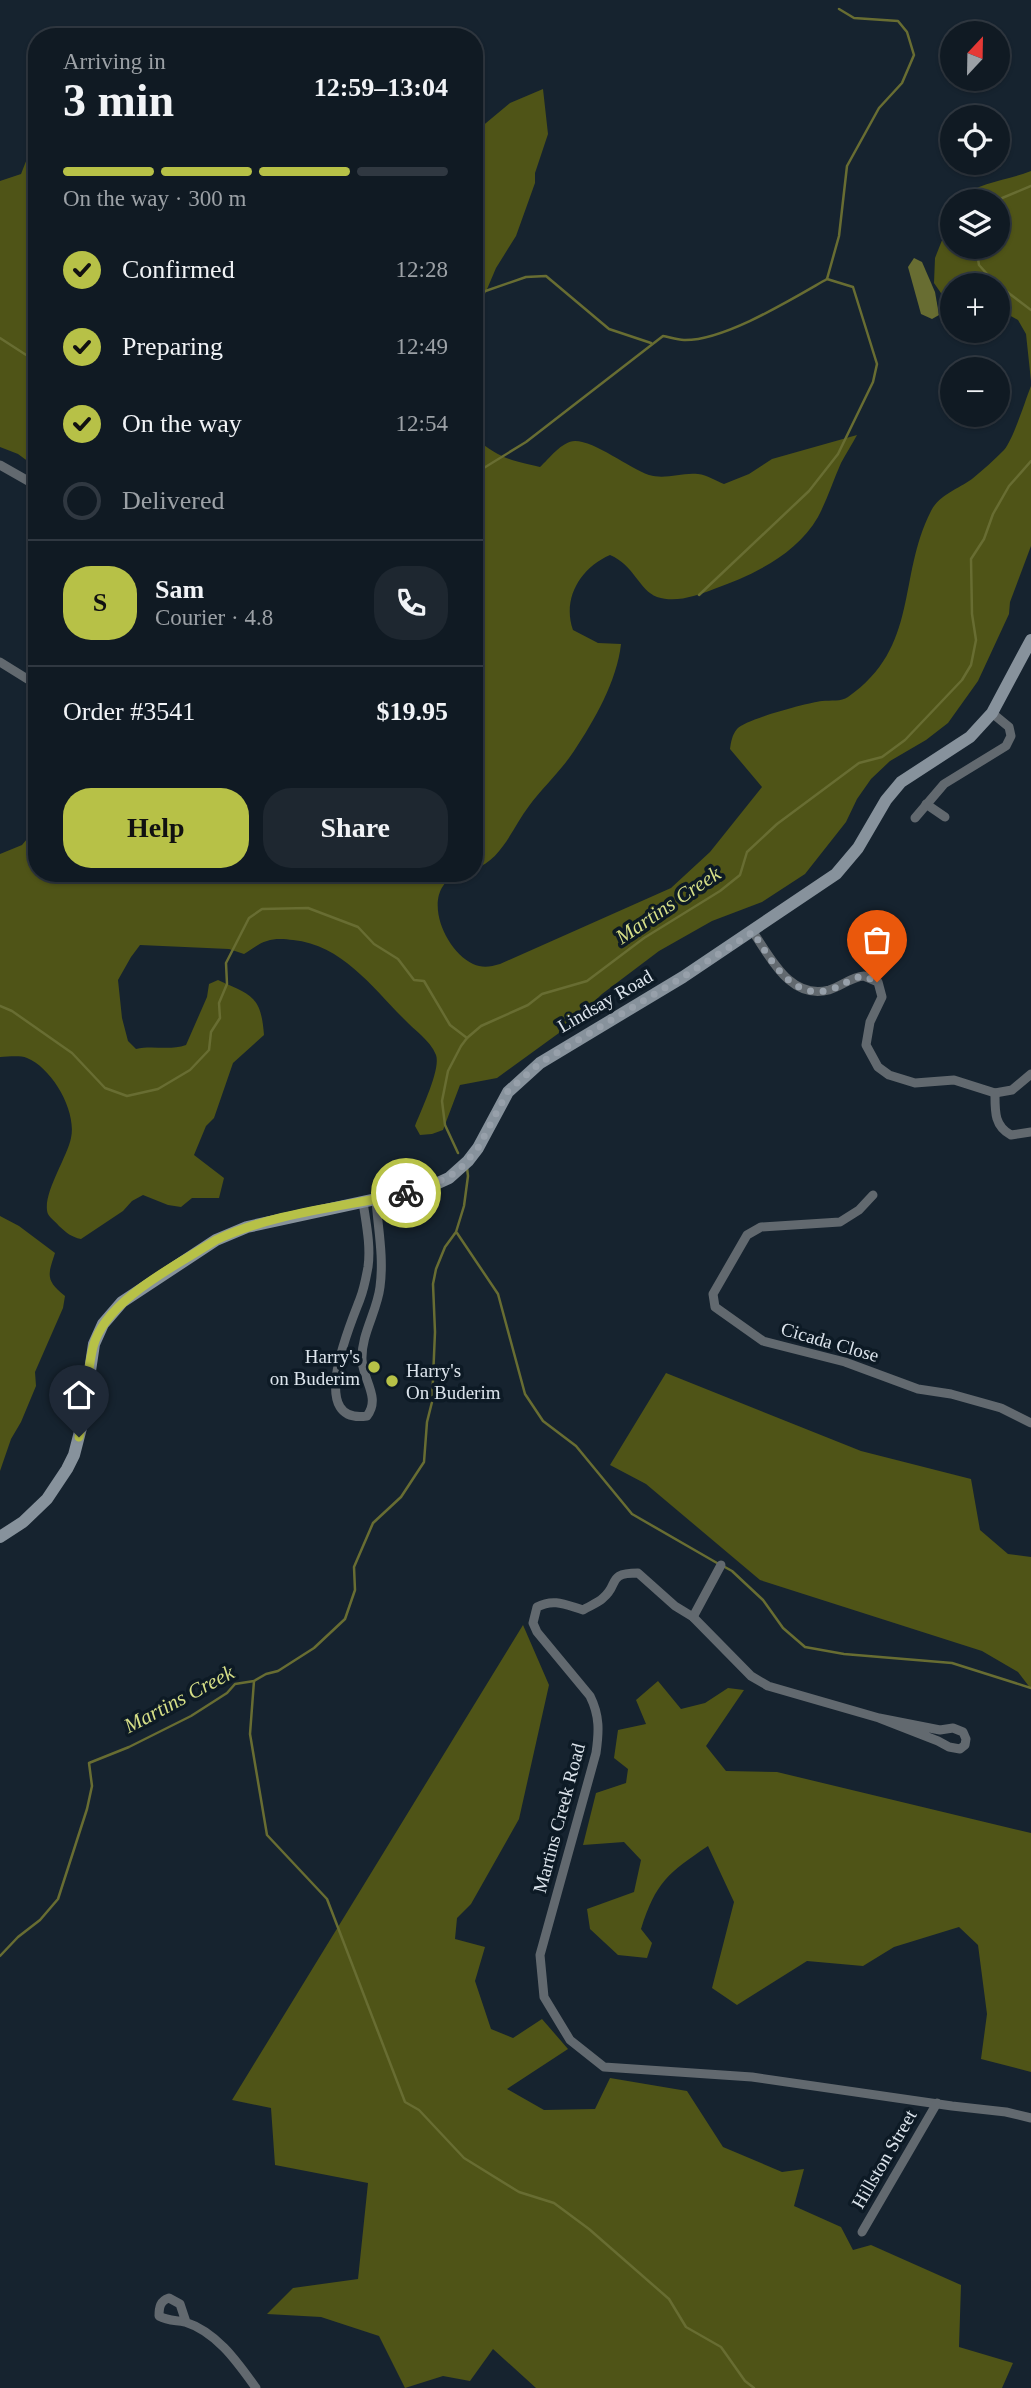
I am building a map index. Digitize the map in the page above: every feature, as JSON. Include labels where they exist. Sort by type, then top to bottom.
[{"type":"street","points":[[0,465],[28,481]]},
{"type":"street","name":"Lindsay Road","points":[[0,1537],[23,1522],[47,1499],[67,1469],[74,1455],[82,1424],[94,1343],[103,1324],[122,1302],[216,1240],[231,1233],[278,1219],[427,1188],[449,1178],[478,1148],[508,1091],[540,1063],[683,977],[836,874],[858,848],[886,800],[901,782],[970,737],[992,713],[1031,640]]},
{"type":"street","points":[[0,662],[28,679]]},
{"type":"street","points":[[915,818],[944,784],[1006,746],[1011,731],[992,713]]},
{"type":"street","points":[[926,804],[945,817]]},
{"type":"street","points":[[753,932],[780,973],[800,987],[821,992],[864,976],[877,982],[882,997],[870,1022],[866,1045],[878,1067],[889,1075],[915,1083],[954,1080],[995,1093],[1012,1090],[1031,1074]]},
{"type":"street","points":[[995,1093],[999,1126],[1012,1135],[1031,1132]]},
{"type":"street","name":"Cicada Close","points":[[873,1195],[859,1210],[840,1222],[761,1227],[747,1235],[713,1294],[715,1307],[763,1340],[845,1362],[918,1389],[951,1394],[1002,1408],[1031,1423]]},
{"type":"street","points":[[370,1201],[382,1259],[380,1289],[362,1351],[362,1370],[374,1399],[367,1416],[355,1417],[345,1411],[338,1402],[335,1380],[337,1363],[362,1294],[368,1264],[370,1201]]},
{"type":"street","points":[[693,1617],[721,1565]]},
{"type":"street","name":"Martins Creek Road","points":[[880,1718],[949,1747],[960,1749],[965,1745],[966,1739],[962,1732],[953,1728],[940,1730],[880,1718],[768,1686],[751,1676],[693,1617],[675,1606],[638,1573],[625,1573],[615,1578],[603,1599],[583,1610],[566,1603],[545,1603],[537,1607],[533,1616],[537,1632],[590,1696],[598,1718],[599,1734],[540,1955],[544,1997],[570,2040],[604,2067],[752,2077],[937,2103]]},
{"type":"street","points":[[937,2103],[1031,2118]]},
{"type":"street","name":"Hillston Street","points":[[862,2232],[937,2103]]},
{"type":"street","points":[[186,2322],[218,2341],[257,2388]]},
{"type":"shaded area","points":[[543,89],[548,134],[535,173],[535,183],[516,236],[496,268],[483,299],[483,126],[510,103]]},
{"type":"shaded area","points":[[28,156],[28,461],[0,447],[0,181],[21,174]]},
{"type":"shaded area","points":[[1031,171],[1031,381],[1026,334],[1018,320],[1010,316],[1010,273],[940,273],[940,292],[934,283],[935,258],[940,245],[940,259],[1010,259],[1010,189],[975,189]]},
{"type":"shaded area","points":[[914,258],[922,262],[935,292],[939,315],[932,319],[921,314],[908,267]]},
{"type":"shaded area","points":[[1031,386],[1031,546],[1010,602],[1009,614],[978,681],[948,723],[926,740],[890,761],[871,779],[846,822],[805,874],[762,902],[712,921],[659,951],[602,994],[570,1025],[497,1078],[460,1085],[443,1130],[432,1134],[420,1135],[415,1126],[436,1070],[436,1055],[426,1040],[368,981],[341,959],[311,944],[287,939],[264,942],[244,954],[229,949],[140,945],[118,980],[122,1018],[128,1041],[136,1049],[186,1045],[207,997],[209,984],[218,980],[246,993],[257,1004],[260,1012],[264,1035],[233,1063],[214,1118],[206,1126],[194,1155],[224,1178],[219,1198],[192,1198],[181,1207],[143,1195],[81,1239],[67,1233],[50,1217],[48,1197],[69,1146],[72,1127],[61,1092],[45,1071],[27,1058],[0,1057],[0,854],[22,845],[28,838],[28,882],[447,882],[440,891],[439,918],[452,945],[473,964],[483,967],[500,964],[671,888],[710,852],[762,787],[730,749],[737,729],[764,716],[791,708],[845,699],[871,677],[887,656],[897,634],[921,536],[934,505],[972,479],[1004,450]]},
{"type":"shaded area","points":[[857,435],[841,463],[818,517],[809,530],[786,553],[758,570],[700,594],[671,599],[651,594],[625,565],[610,555],[582,576],[572,596],[570,607],[573,630],[598,643],[621,644],[615,672],[604,700],[569,758],[529,806],[499,851],[483,865],[483,444],[505,457],[540,467],[561,447],[570,442],[583,442],[649,475],[662,477],[698,474],[724,484],[749,474],[772,459]]},
{"type":"shaded area","points":[[0,1216],[19,1226],[55,1253],[50,1277],[54,1286],[65,1296],[63,1308],[35,1372],[36,1386],[11,1439],[0,1471]]},
{"type":"shaded area","points":[[666,1373],[861,1451],[971,1479],[980,1530],[1008,1554],[1031,1557],[1031,1689],[1018,1672],[982,1651],[760,1580],[646,1484],[610,1465]]},
{"type":"shaded area","points":[[523,1625],[549,1685],[519,1819],[471,1904],[457,1918],[455,1939],[485,1947],[475,1981],[491,2029],[513,2038],[542,2019],[568,2049],[507,2089],[544,2110],[595,2109],[610,2078],[687,2091],[723,2147],[782,2172],[804,2169],[794,2206],[841,2227],[853,2250],[871,2245],[961,2285],[959,2347],[1013,2363],[1002,2388],[536,2388],[493,2349],[470,2381],[443,2376],[405,2388],[379,2336],[321,2317],[267,2314],[293,2288],[358,2279],[368,2183],[275,2165],[271,2108],[232,2100]]},
{"type":"shaded area","points":[[658,1681],[681,1709],[705,1703],[728,1688],[744,1690],[706,1746],[726,1771],[777,1772],[1031,1833],[1031,2072],[981,2059],[987,2014],[978,1945],[959,1927],[894,1947],[863,1966],[807,1961],[737,2005],[712,1988],[734,1902],[708,1846],[673,1872],[652,1900],[641,1929],[652,1943],[647,1958],[618,1955],[590,1929],[587,1909],[634,1892],[641,1860],[624,1842],[583,1845],[596,1793],[626,1783],[628,1769],[614,1758],[618,1730],[646,1724],[636,1700]]},
{"type":"waterway","name":"Martins Creek","points":[[827,279],[839,236],[847,166],[879,108],[902,83],[914,55],[907,32],[898,21],[854,18],[839,9]]},
{"type":"waterway","name":"Martins Creek","points":[[1010,195],[1031,186]]},
{"type":"waterway","name":"Martins Creek","points":[[978,259],[979,265],[986,273]]},
{"type":"waterway","points":[[483,292],[526,277],[546,276],[609,329],[651,343]]},
{"type":"waterway","name":"Martins Creek","points":[[483,468],[526,442],[663,336],[684,340],[718,334],[757,317],[827,279],[853,287],[877,364],[873,382],[838,454],[809,491],[699,595]]},
{"type":"waterway","name":"Martins Creek","points":[[1010,294],[1031,310]]},
{"type":"waterway","points":[[0,338],[28,356]]},
{"type":"waterway","name":"Martins Creek","points":[[458,1153],[445,1125],[442,1101],[448,1071],[467,1038],[481,1026],[528,1005],[542,994],[587,981],[644,938],[720,891],[740,875],[747,852],[777,824],[859,763],[882,757],[905,740],[962,680],[971,665],[976,640],[972,614],[971,559],[984,539],[993,514],[1009,486],[1031,461]]},
{"type":"waterway","points":[[0,1006],[12,1011],[72,1053],[105,1088],[127,1096],[158,1089],[190,1070],[209,1050],[211,1032],[220,1018],[219,1003],[227,984],[226,963],[249,918],[262,909],[308,908],[358,927],[374,944],[398,959],[414,980],[424,981],[450,1025],[467,1038]]},
{"type":"waterway","name":"Martins Creek","points":[[0,1956],[40,1920],[58,1899],[87,1809],[92,1786],[89,1763],[129,1747],[191,1716],[227,1693],[235,1684],[254,1681],[278,1671],[314,1648],[345,1619],[355,1590],[354,1567],[373,1523],[401,1497],[424,1462],[427,1422],[432,1402],[435,1332],[433,1284],[436,1269],[445,1247],[456,1232],[464,1206],[467,1168]]},
{"type":"waterway","points":[[457,1233],[498,1294],[525,1394],[543,1421],[576,1446],[632,1514],[717,1563]]},
{"type":"waterway","points":[[723,1566],[763,1600],[783,1628],[805,1647],[844,1654],[952,1663],[1031,1688]]},
{"type":"waterway","points":[[254,1681],[250,1734],[267,1835],[327,1899],[405,2102],[419,2110],[464,2158],[519,2192],[554,2203],[589,2229],[669,2299],[686,2327],[721,2347],[745,2381],[754,2388]]},
{"type":"way so far","points":[[406,1193],[427,1188],[458,1171],[478,1148],[508,1091],[540,1063],[753,932],[780,973],[800,987],[821,992],[864,976],[877,982]]},
{"type":"place","name":"Harry's on Buderim","points":[[374,1367]]},
{"type":"place","name":"Harry's On Buderim","points":[[392,1381]]},
{"type":"route","points":[[79,1437],[94,1343],[103,1324],[122,1302],[216,1240],[231,1233],[278,1219],[406,1193]]}]
